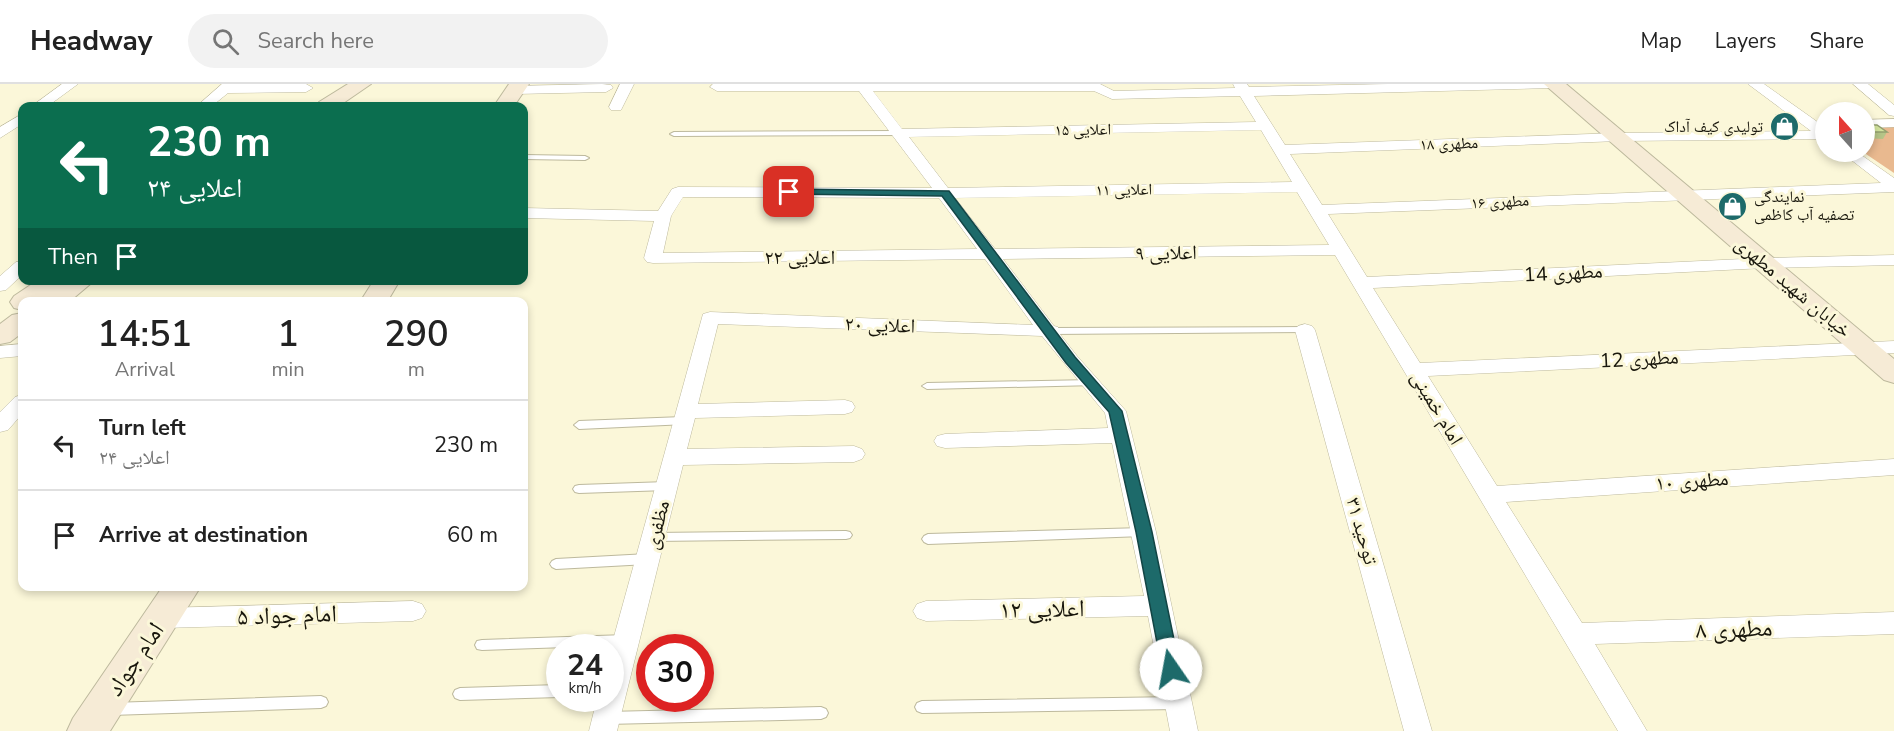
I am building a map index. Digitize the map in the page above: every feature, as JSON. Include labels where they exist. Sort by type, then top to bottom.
[{"type":"main road","points":[[332,102],[361,84]]},
{"type":"main road","points":[[352,102],[381,84]]},
{"type":"main road","name":"خیابان شهید مطهری","points":[[1553,84],[1894,374]]},
{"type":"main road","points":[[507,102],[517,87]]},
{"type":"main road","points":[[30,297],[48,285]]},
{"type":"main road","points":[[58,297],[75,285]]},
{"type":"main road","points":[[0,316],[18,305]]},
{"type":"main road","points":[[0,336],[18,324]]},
{"type":"main road","name":"امام جواد","points":[[94,720],[180,591]]},
{"type":"street","points":[[45,102],[71,84]]},
{"type":"street","points":[[616,107],[627,84]]},
{"type":"street","points":[[717,87],[1096,87],[1112,95],[1243,88],[1553,84]]},
{"type":"street","points":[[1755,84],[1815,128]]},
{"type":"street","points":[[209,102],[227,86],[306,88]]},
{"type":"street","points":[[863,86],[991,256],[1051,331],[1070,360],[1115,411],[1144,532],[1184,731]]},
{"type":"street","points":[[517,87],[606,88]]},
{"type":"street","points":[[1863,87],[1894,94]]},
{"type":"street","points":[[1863,87],[1894,112]]},
{"type":"street","name":"امام خمینی","points":[[1243,88],[1633,731]]},
{"type":"street","points":[[0,134],[18,123]]},
{"type":"street","points":[[1875,124],[1894,123]]},
{"type":"street","points":[[1810,124],[1815,124]]},
{"type":"street","name":"اعلایی ۱۵","points":[[899,133],[1266,126]]},
{"type":"street","name":"مطهری ۱۸","points":[[1281,150],[1618,137],[1815,135]]},
{"type":"street","points":[[1862,162],[1894,186]]},
{"type":"street","name":"مطهری ۱۶","points":[[1317,210],[1894,186]]},
{"type":"street","name":"اعلایی ۱۱","points":[[663,216],[678,192],[945,193],[1303,187]]},
{"type":"street","points":[[528,213],[663,216]]},
{"type":"street","name":"اعلایی ۲۲","points":[[663,216],[653,258],[991,256]]},
{"type":"street","name":"اعلایی ۹","points":[[991,256],[1341,250]]},
{"type":"street","name":"مطهری 14","points":[[1361,283],[1764,263],[1894,260]]},
{"type":"street","points":[[0,286],[18,270]]},
{"type":"street","name":"اعلایی ۲۰","points":[[710,318],[1051,331]]},
{"type":"street","name":"مظفری","points":[[624,650],[710,318]]},
{"type":"street","name":"توحید ۳۱","points":[[1305,330],[1418,731]]},
{"type":"street","name":"مطهری 12","points":[[1414,370],[1894,347]]},
{"type":"street","points":[[0,352],[18,350]]},
{"type":"street","points":[[0,424],[18,406]]},
{"type":"street","points":[[685,416],[845,407]]},
{"type":"street","points":[[945,441],[1121,435]]},
{"type":"street","points":[[674,457],[854,454]]},
{"type":"street","name":"مطهری ۱۰","points":[[1490,495],[1894,467]]},
{"type":"street","name":"اعلایی ۱۲","points":[[926,611],[1158,606]]},
{"type":"street","name":"امام جواد ۵","points":[[162,618],[413,611]]},
{"type":"street","name":"مطهری ۸","points":[[1574,634],[1894,623]]},
{"type":"lane","points":[[674,134],[899,133]]},
{"type":"lane","points":[[528,157],[585,158]]},
{"type":"lane","points":[[1051,331],[1305,330]]},
{"type":"lane","points":[[927,386],[1092,383]]},
{"type":"lane","points":[[579,425],[685,416]]},
{"type":"lane","points":[[579,489],[667,486]]},
{"type":"lane","points":[[928,539],[1144,532]]},
{"type":"lane","points":[[556,564],[650,548],[846,535]]},
{"type":"lane","points":[[482,645],[627,640]]},
{"type":"lane","points":[[460,694],[546,691]]},
{"type":"lane","points":[[94,720],[321,702]]},
{"type":"lane","points":[[922,707],[1178,703]]},
{"type":"lane","points":[[605,724],[821,713]]},
{"type":"shaded area","points":[[1875,127],[1894,127],[1894,173],[1875,160]]},
{"type":"building","points":[[1875,125],[1877,125],[1887,132],[1875,132]]},
{"type":"place","name":"تولیدی کیف آداک","points":[[1784,127]]},
{"type":"place","name":"نمایندگی تصفیه آب کاظمی","points":[[1733,206]]},
{"type":"route","points":[[789,192],[945,193],[991,256],[1051,331],[1070,360],[1115,411],[1144,532],[1171,669]]}]
